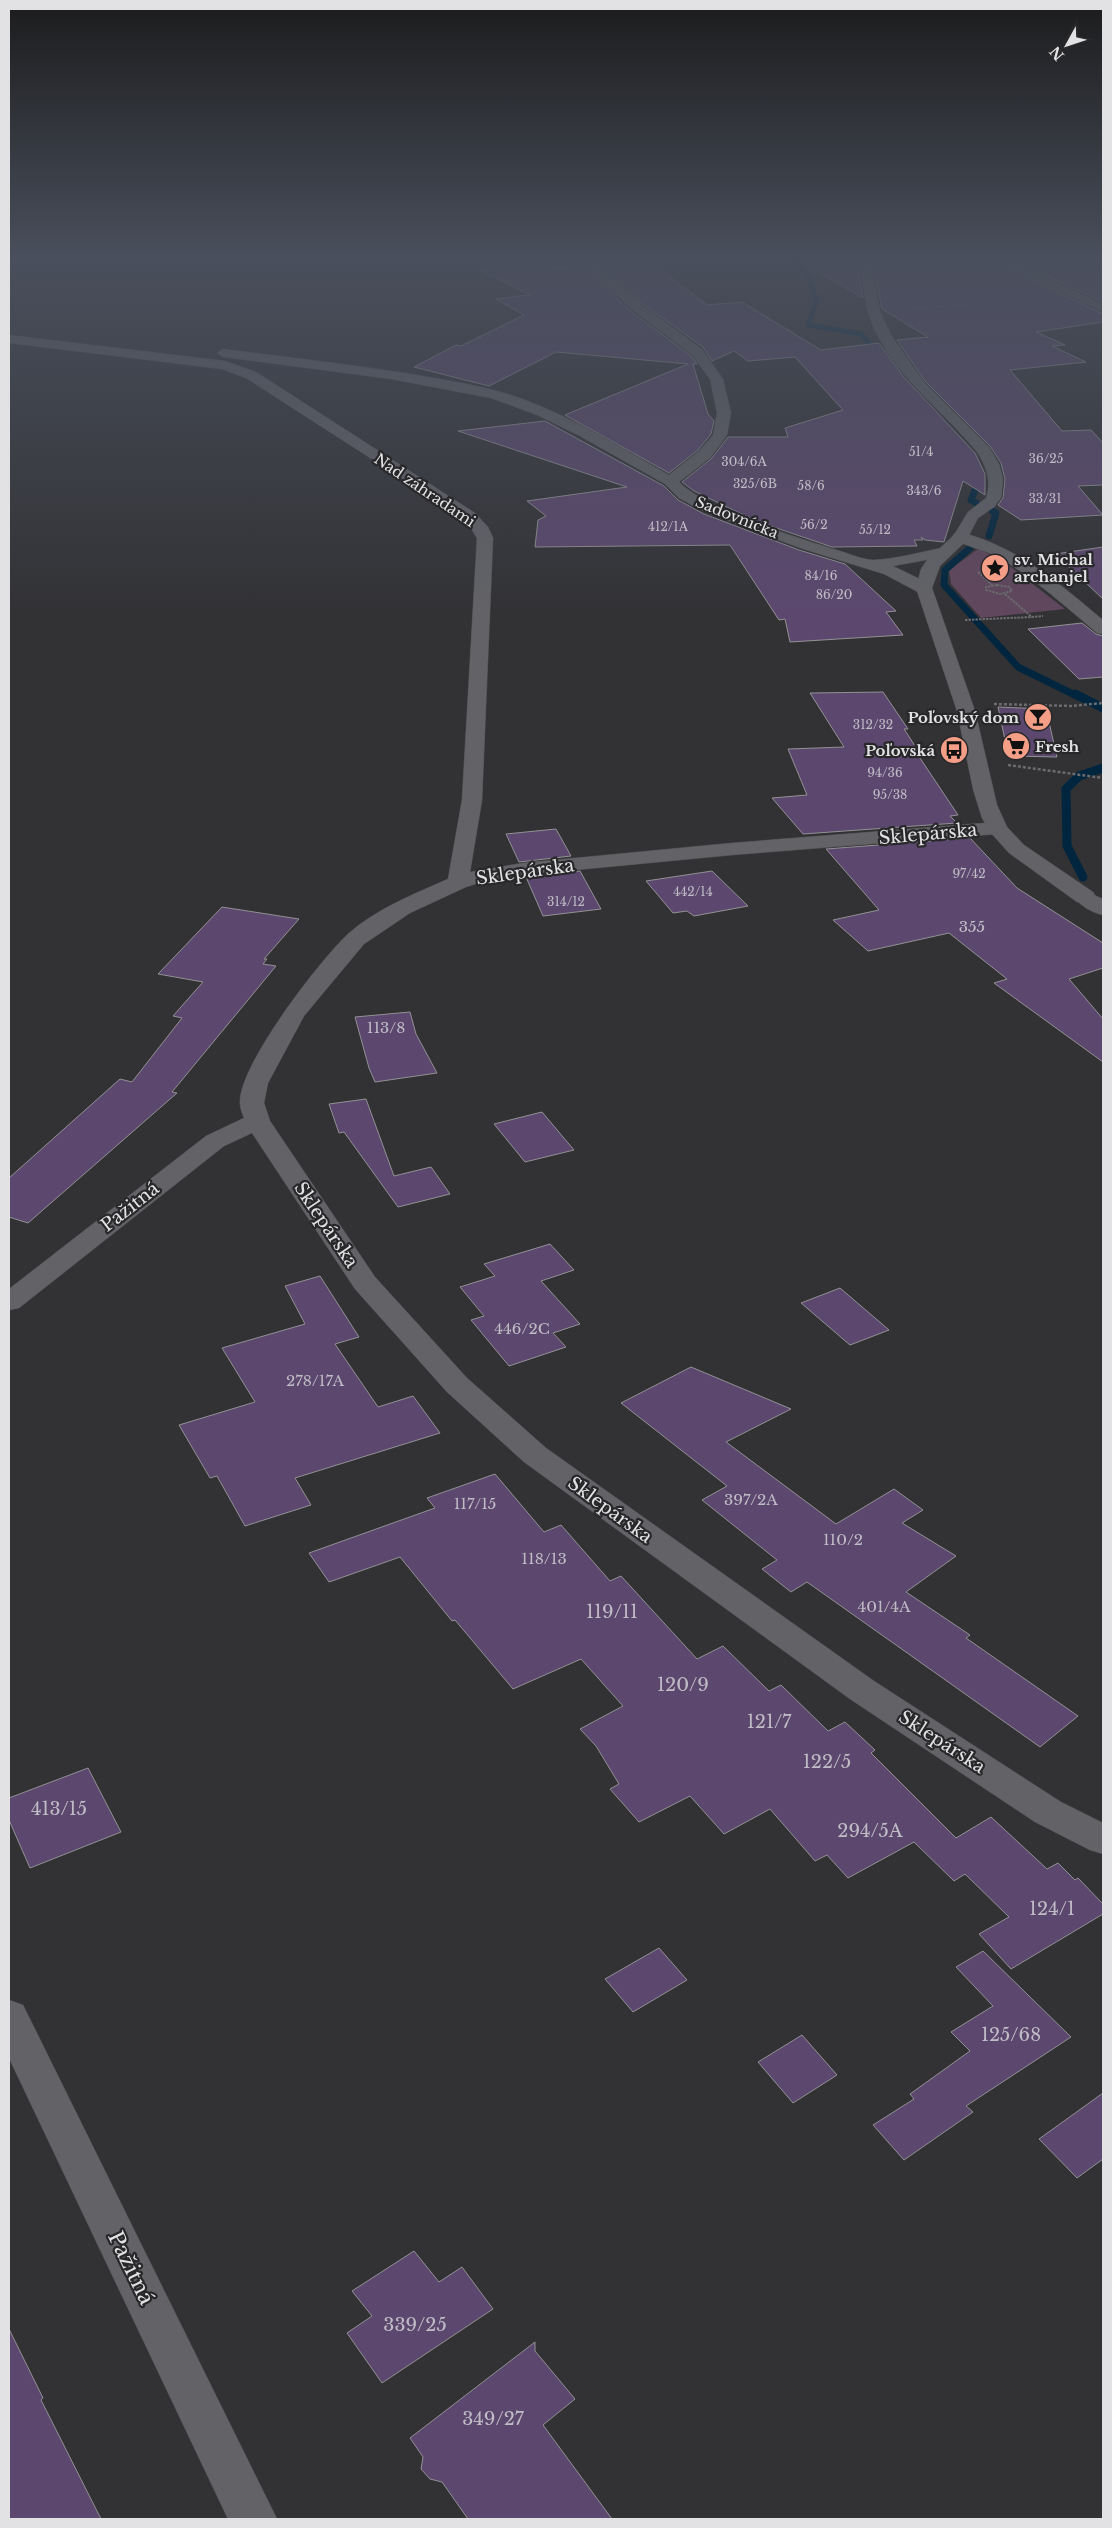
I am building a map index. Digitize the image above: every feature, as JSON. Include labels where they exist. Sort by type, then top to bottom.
[{"type":"street","name":"Nad záhradami","points":[[256,378],[470,516],[480,527],[485,538],[472,800],[458,882]]},
{"type":"street","name":"Sadovnícka","points":[[412,378],[470,388],[522,404],[596,440],[670,481],[680,493],[708,508],[826,552],[875,564],[904,575],[924,588]]},
{"type":"street","points":[[670,481],[700,459],[719,436],[724,412],[722,392],[715,378]]},
{"type":"street","points":[[916,378],[927,394],[975,439],[992,468],[996,480],[994,497],[967,522],[960,537],[927,570],[924,588],[963,704],[988,803],[997,828],[1028,858],[1094,897],[1103,909]]},
{"type":"street","points":[[960,537],[978,541],[1010,555],[1103,629]]},
{"type":"street","points":[[875,564],[942,553]]},
{"type":"street","name":"Sklepárska","points":[[997,828],[522,869],[486,874],[458,882],[402,908],[356,939],[293,1014],[256,1082],[252,1103],[257,1121],[366,1283],[457,1384],[535,1455],[862,1690],[1048,1812],[1103,1840]]},
{"type":"street","name":"Pažitná","points":[[9,1302],[215,1141],[257,1121]]},
{"type":"street","name":"Pažitná","points":[[9,2016],[253,2519]]},
{"type":"path","points":[[997,585],[1012,590],[1011,592],[1000,594],[992,593],[985,589],[997,585]]},
{"type":"path","points":[[969,620],[1032,617]]},
{"type":"path","points":[[963,704],[1072,706],[1103,703]]},
{"type":"path","points":[[977,761],[1097,779],[1103,778]]},
{"type":"shaded area","points":[[978,549],[998,557],[1065,609],[981,618],[951,584],[949,570]]},
{"type":"building","points":[[457,378],[505,378],[489,386]]},
{"type":"building","points":[[654,378],[697,378],[708,414],[714,421],[711,434],[698,450],[669,473],[565,415]]},
{"type":"building","points":[[814,378],[905,378],[975,453],[985,474],[985,495],[963,481],[944,542],[925,540],[921,537],[923,540],[914,540],[917,546],[832,547],[756,521],[694,491],[682,482],[711,459],[728,437],[788,437],[785,428],[843,410]]},
{"type":"building","points":[[923,378],[1017,378],[1062,431],[1091,430],[1103,443],[1103,485],[1078,486],[1103,515],[1021,520],[998,505],[1003,498],[1005,479],[1001,463],[990,446]]},
{"type":"building","points":[[545,421],[664,486],[678,500],[704,514],[799,550],[845,564],[896,611],[886,612],[903,635],[790,642],[785,619],[779,620],[730,545],[535,547],[538,520],[546,516],[527,501],[627,487],[458,431]]},
{"type":"building","points":[[1103,547],[1103,599],[1055,554]]},
{"type":"building","points":[[1082,623],[1096,634],[1103,636],[1103,677],[1079,679],[1028,629]]},
{"type":"building","points":[[883,692],[908,729],[904,729],[919,752],[916,752],[958,815],[950,816],[957,823],[803,834],[772,798],[807,795],[788,749],[844,747],[810,693]]},
{"type":"building","points":[[998,707],[1046,709],[1057,757],[1012,756],[1005,740]]},
{"type":"building","points":[[556,829],[571,856],[519,862],[506,834]]},
{"type":"building","points":[[970,838],[1017,888],[1103,943],[1103,968],[1069,979],[1103,1019],[1103,1062],[994,983],[1007,979],[949,933],[868,951],[833,920],[879,910],[826,849]]},
{"type":"building","points":[[580,871],[601,909],[543,916],[526,877]]},
{"type":"building","points":[[712,871],[748,906],[694,916],[687,911],[673,913],[646,881]]},
{"type":"building","points":[[222,907],[299,919],[264,959],[267,959],[263,964],[276,966],[172,1092],[177,1093],[28,1223],[9,1217],[9,1178],[120,1079],[132,1082],[182,1018],[173,1016],[203,982],[158,974]]},
{"type":"building","points":[[410,1012],[416,1034],[437,1073],[375,1082],[369,1068],[355,1017]]},
{"type":"building","points":[[366,1099],[394,1176],[431,1167],[450,1194],[398,1207],[344,1132],[339,1133],[329,1104]]},
{"type":"building","points":[[542,1112],[574,1150],[525,1162],[494,1124]]},
{"type":"building","points":[[550,1244],[574,1270],[541,1281],[580,1324],[553,1333],[566,1347],[509,1366],[471,1320],[484,1316],[460,1287],[495,1276],[484,1264]]},
{"type":"building","points":[[320,1276],[359,1337],[335,1344],[378,1407],[413,1396],[440,1433],[295,1478],[311,1505],[245,1526],[217,1476],[210,1478],[179,1425],[255,1402],[222,1348],[305,1324],[285,1286]]},
{"type":"building","points":[[840,1288],[889,1330],[850,1345],[801,1303]]},
{"type":"building","points":[[691,1367],[791,1409],[726,1442],[836,1524],[894,1489],[923,1510],[902,1523],[956,1556],[906,1592],[970,1635],[966,1638],[1078,1716],[1040,1747],[807,1582],[791,1592],[762,1569],[777,1560],[702,1500],[727,1486],[621,1403]]},
{"type":"building","points":[[495,1474],[544,1532],[561,1525],[610,1581],[621,1576],[697,1659],[723,1646],[769,1691],[781,1685],[828,1731],[845,1722],[875,1750],[871,1753],[956,1838],[991,1817],[1047,1869],[1058,1863],[1075,1880],[1078,1878],[1103,1904],[1103,1914],[1011,1969],[979,1934],[1009,1917],[965,1874],[954,1881],[914,1842],[848,1878],[827,1855],[815,1861],[770,1809],[724,1834],[690,1796],[639,1822],[610,1789],[619,1784],[596,1746],[580,1729],[623,1706],[581,1659],[513,1689],[455,1620],[452,1621],[400,1557],[329,1582],[309,1553],[435,1508],[427,1498]]},
{"type":"building","points":[[88,1768],[121,1832],[30,1868],[9,1820],[9,1798]]},
{"type":"building","points":[[659,1948],[687,1980],[633,2012],[605,1979]]},
{"type":"building","points":[[983,1951],[1071,2037],[966,2106],[973,2112],[904,2160],[873,2125],[914,2099],[910,2094],[970,2051],[951,2032],[993,2006],[956,1967]]},
{"type":"building","points":[[802,2035],[837,2075],[793,2103],[758,2062]]},
{"type":"building","points":[[1103,2093],[1103,2159],[1077,2178],[1039,2139]]},
{"type":"building","points":[[414,2251],[439,2282],[462,2267],[493,2309],[382,2383],[347,2333],[372,2316],[352,2291]]},
{"type":"building","points":[[9,2329],[43,2398],[41,2400],[101,2519],[9,2519]]},
{"type":"building","points":[[535,2342],[535,2351],[575,2399],[543,2425],[612,2519],[468,2519],[442,2482],[430,2479],[421,2469],[423,2457],[410,2438]]},
{"type":"waterway","points":[[976,503],[971,500],[978,483],[978,474]]},
{"type":"waterway","points":[[989,536],[996,513],[992,511]]},
{"type":"waterway","points":[[970,548],[945,570],[944,585],[1018,667],[1077,696]]},
{"type":"waterway","points":[[1075,694],[1103,708]]},
{"type":"waterway","points":[[1083,877],[1067,846],[1066,789],[1079,776],[1103,768]]},
{"type":"place","name":"sv. Michal archanjel","points":[[995,568]]},
{"type":"place","name":"Poľovský dom","points":[[1038,717]]},
{"type":"place","name":"Fresh","points":[[1016,746]]},
{"type":"place","name":"Poľovská","points":[[954,750]]}]
